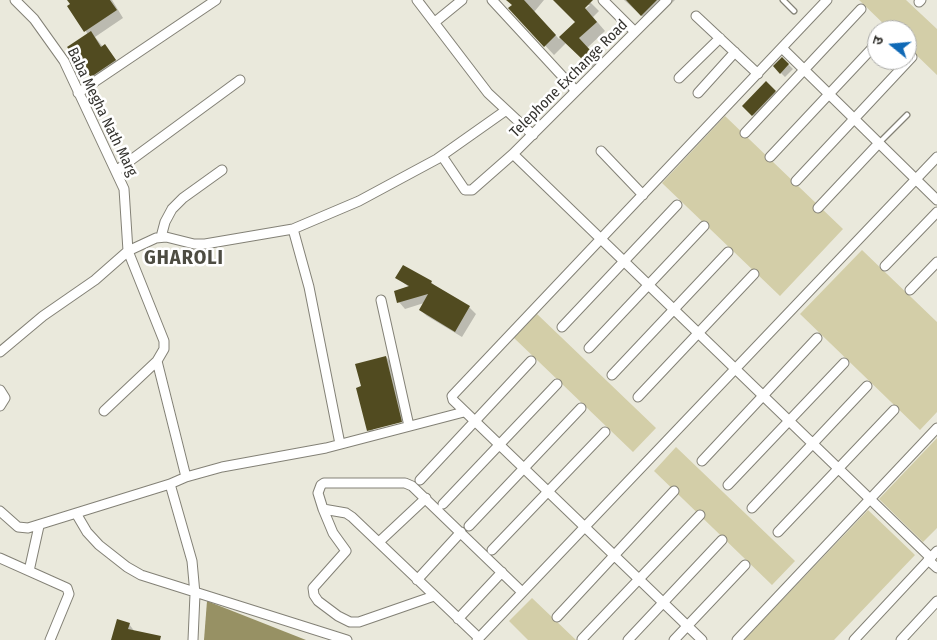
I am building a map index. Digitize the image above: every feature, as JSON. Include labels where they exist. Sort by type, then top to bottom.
[{"type":"street","name":"Baba Megha Nath Marg","points":[[16,0],[34,19],[55,47],[124,189],[128,251],[164,341],[164,349],[157,361]]},
{"type":"street","points":[[78,93],[216,0]]},
{"type":"street","points":[[417,0],[488,93],[532,135]]},
{"type":"street","points":[[435,22],[462,0]]},
{"type":"street","points":[[492,0],[576,91]]},
{"type":"street","points":[[604,0],[636,32]]},
{"type":"street","name":"Telephone Exchange Road","points":[[667,0],[513,154],[932,557],[937,568]]},
{"type":"street","points":[[702,640],[474,422],[452,400],[452,396],[827,0]]},
{"type":"street","points":[[745,132],[861,9]]},
{"type":"street","points":[[696,16],[758,74]]},
{"type":"street","points":[[679,78],[720,38]]},
{"type":"street","points":[[782,48],[937,200]]},
{"type":"street","points":[[698,93],[735,52]]},
{"type":"street","points":[[770,157],[867,54]]},
{"type":"street","points":[[796,181],[900,70]]},
{"type":"street","points":[[116,171],[240,80]]},
{"type":"street","points":[[0,352],[43,316],[95,280],[128,251],[161,237],[194,244],[205,244],[293,229],[359,201],[442,156],[505,111]]},
{"type":"street","points":[[818,208],[879,143]]},
{"type":"street","points":[[601,151],[643,195]]},
{"type":"street","points":[[442,156],[468,191],[513,154]]},
{"type":"street","points":[[323,509],[349,514],[478,639],[937,157]]},
{"type":"street","points":[[161,237],[165,222],[172,209],[183,198],[222,170]]},
{"type":"street","points":[[562,327],[677,204]]},
{"type":"street","points":[[885,266],[937,212]]},
{"type":"street","points":[[588,348],[704,226]]},
{"type":"street","points":[[293,229],[308,287],[340,444]]},
{"type":"street","points":[[612,375],[728,252]]},
{"type":"street","points":[[910,290],[937,262]]},
{"type":"street","points":[[638,397],[754,274]]},
{"type":"street","points":[[382,300],[409,426]]},
{"type":"street","points":[[702,461],[817,338]]},
{"type":"street","points":[[104,411],[157,361],[186,477]]},
{"type":"street","points":[[420,480],[531,361]]},
{"type":"street","points":[[728,485],[844,363]]},
{"type":"street","points":[[443,504],[557,384]]},
{"type":"street","points":[[752,508],[867,386]]},
{"type":"street","points":[[0,390],[5,398],[0,406]]},
{"type":"street","points":[[469,526],[581,408]]},
{"type":"street","points":[[778,532],[894,410]]},
{"type":"street","points":[[0,511],[18,527],[39,526],[170,484],[186,477],[222,467],[340,444],[464,412]]},
{"type":"street","points":[[737,640],[937,428]]},
{"type":"street","points":[[492,550],[605,432]]},
{"type":"street","points":[[434,596],[359,622],[350,622],[338,616],[318,601],[312,590],[346,551],[333,533],[323,509],[318,493],[324,483],[405,483],[426,498],[522,592]]},
{"type":"street","points":[[170,484],[192,561],[195,594],[193,640]]},
{"type":"street","points":[[557,617],[674,491]]},
{"type":"street","points":[[379,542],[426,498]]},
{"type":"street","points":[[76,515],[87,532],[99,545],[126,567],[141,575],[195,594],[347,640]]},
{"type":"street","points":[[582,639],[700,515]]},
{"type":"street","points":[[29,571],[39,526]]},
{"type":"street","points":[[418,580],[461,532]]},
{"type":"street","points":[[628,640],[722,540]]},
{"type":"street","points":[[854,640],[932,557]]},
{"type":"street","points":[[0,558],[67,588],[69,594],[50,640]]},
{"type":"street","points":[[674,640],[745,565]]},
{"type":"street","points":[[458,619],[502,572]]},
{"type":"street","points":[[901,640],[937,601]]},
{"type":"lane","points":[[782,0],[794,11]]},
{"type":"lane","points":[[879,143],[907,115]]},
{"type":"shaded area","points":[[859,0],[906,0],[937,29],[937,75],[917,56],[917,20],[880,20]]},
{"type":"shaded area","points":[[725,116],[843,229],[780,296],[662,183]]},
{"type":"shaded area","points":[[862,250],[937,322],[937,412],[920,430],[800,314]]},
{"type":"shaded area","points":[[537,314],[656,428],[633,452],[514,338]]},
{"type":"shaded area","points":[[937,438],[937,528],[923,542],[879,499]]},
{"type":"shaded area","points":[[676,447],[795,561],[772,585],[654,471]]},
{"type":"shaded area","points":[[868,510],[915,555],[834,640],[744,640]]},
{"type":"shaded area","points":[[532,598],[576,640],[528,640],[509,621]]},
{"type":"shaded area","points":[[207,601],[306,640],[204,640]]},
{"type":"building","points":[[67,0],[110,0],[117,10],[84,32],[67,6],[70,4]]},
{"type":"building","points":[[506,0],[524,0],[556,35],[544,47],[508,8],[512,5]]},
{"type":"building","points":[[553,0],[593,0],[585,8],[597,22],[579,38],[591,51],[583,60],[559,37],[575,22]]},
{"type":"building","points":[[626,0],[657,0],[641,16]]},
{"type":"building","points":[[91,31],[101,47],[105,44],[116,60],[91,77],[67,47]]},
{"type":"building","points":[[782,57],[789,64],[780,74],[773,66]]},
{"type":"building","points":[[766,81],[776,91],[752,116],[742,106]]},
{"type":"building","points":[[403,265],[470,306],[455,332],[419,310],[428,294],[397,303],[394,291],[409,286],[395,278]]},
{"type":"building","points":[[386,356],[402,422],[367,431],[356,388],[361,386],[355,364]]},
{"type":"building","points":[[117,619],[130,623],[128,629],[161,636],[160,640],[111,640]]},
{"type":"district","name":"GHAROLI","points":[[184,258]]}]
